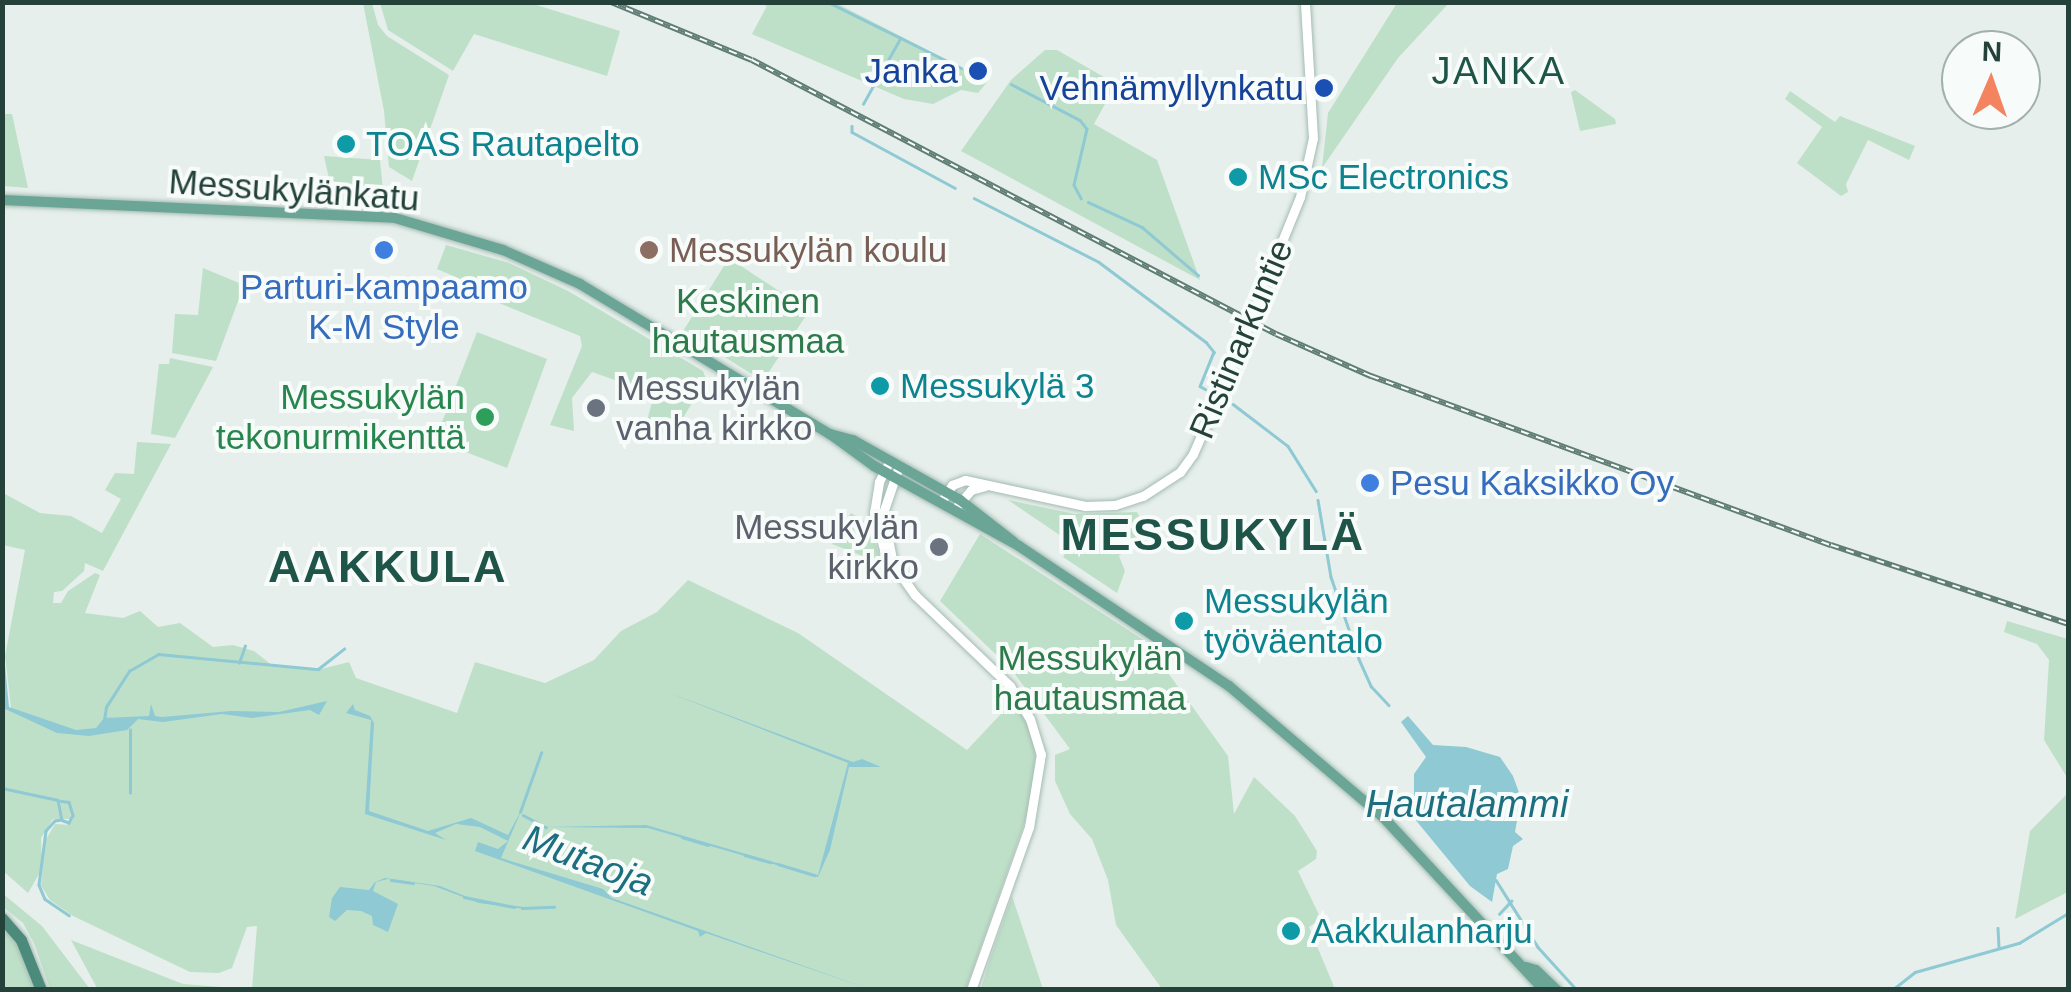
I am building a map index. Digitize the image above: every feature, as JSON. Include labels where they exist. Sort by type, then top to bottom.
[{"type":"highway","points":[[2,918],[21,940],[42,990]]},
{"type":"main road","name":"Ristinarkuntie","points":[[946,492],[965,480],[1101,506],[1128,502],[1162,487],[1193,454],[1300,198],[1313,138],[1305,2]]},
{"type":"main road","name":"Messukylänkatu","points":[[2,200],[358,214],[441,229],[580,284],[891,469],[940,504],[1018,546],[1160,637],[1274,721],[1383,817],[1544,990]]},
{"type":"main road","name":"Messukylänkatu","points":[[891,469],[960,500],[1018,546]]},
{"type":"main road","points":[[891,469],[876,493],[875,525],[893,562],[915,595],[1010,686],[1030,719],[1041,754],[1030,827],[971,990]]},
{"type":"main road","points":[[954,512],[960,500],[974,488],[988,486]]},
{"type":"main road","points":[[940,504],[946,492]]},
{"type":"main road","name":"Messukylänkatu","points":[[1525,967],[1536,970],[1556,990]]},
{"type":"green space","points":[[363,3],[372,3],[378,25],[387,36],[449,75],[412,181],[389,167],[384,111]]},
{"type":"green space","points":[[380,3],[530,3],[620,31],[607,76],[474,34],[453,71],[388,30]]},
{"type":"green space","points":[[758,3],[836,3],[988,81],[978,93],[961,90],[933,104],[904,99],[752,34],[767,6]]},
{"type":"green space","points":[[1397,3],[1449,3],[1398,58],[1322,168],[1328,113]]},
{"type":"green space","points":[[1045,50],[1057,50],[1116,84],[1094,124],[1157,160],[1200,280],[961,151],[1011,80]]},
{"type":"green space","points":[[1575,90],[1615,119],[1616,124],[1580,131],[1571,92]]},
{"type":"green space","points":[[1790,91],[1835,122],[1840,116],[1915,146],[1909,160],[1868,140],[1846,184],[1848,192],[1841,196],[1797,163],[1822,127],[1785,99]]},
{"type":"green space","points":[[3,114],[12,114],[28,188],[3,186]]},
{"type":"green space","points":[[324,156],[380,160],[384,201],[334,201]]},
{"type":"green space","points":[[446,245],[509,263],[568,291],[703,371],[706,379],[679,425],[641,444],[654,394],[592,372],[572,398],[574,431],[550,425],[582,346],[580,336],[484,297],[484,289],[437,269]]},
{"type":"green space","name":"Keskinen hautausmaa","points":[[729,258],[809,311],[763,381],[683,331]]},
{"type":"green space","points":[[203,268],[244,285],[216,361],[172,353],[175,314],[198,315]]},
{"type":"green space","name":"Messukylän tekonurmikenttä","points":[[477,332],[547,359],[507,468],[435,440]]},
{"type":"green space","points":[[170,358],[213,367],[175,438],[151,434],[159,364],[169,364]]},
{"type":"green space","points":[[137,442],[171,444],[103,571],[85,563],[84,571],[62,591],[54,592],[53,603],[61,603],[68,591],[95,573],[100,575],[85,613],[123,618],[140,611],[158,627],[180,623],[213,647],[233,645],[254,651],[273,666],[317,670],[349,662],[356,678],[457,713],[475,662],[545,683],[594,660],[621,631],[657,612],[688,580],[798,633],[967,750],[1014,700],[1028,723],[1036,750],[1030,807],[966,989],[252,989],[257,926],[247,927],[232,968],[219,973],[190,972],[73,916],[50,900],[41,886],[45,841],[55,824],[70,825],[72,805],[70,819],[53,819],[41,838],[42,869],[28,893],[3,871],[3,708],[11,708],[5,656],[25,550],[3,545],[3,493],[40,513],[71,516],[102,533],[121,499],[105,490],[115,473],[134,474]]},
{"type":"green space","points":[[1008,500],[1075,514],[1137,512],[1150,536],[1148,541],[1133,540],[1119,556],[1125,571],[1117,593],[1063,557],[1068,548],[1064,538]]},
{"type":"green space","points":[[851,513],[867,523],[883,564],[832,544]]},
{"type":"green space","name":"Messukylän hautausmaa","points":[[980,534],[1145,641],[1228,756],[1234,814],[1254,777],[1295,816],[1317,851],[1316,859],[1298,871],[1321,919],[1309,927],[1335,989],[1162,989],[1116,925],[1108,880],[1092,839],[1070,814],[1055,781],[1055,755],[1070,749],[1011,669],[940,601]]},
{"type":"green space","points":[[2007,621],[2068,639],[2068,779],[2044,740],[2049,660],[2037,644],[2004,632]]},
{"type":"green space","points":[[2068,793],[2068,892],[2015,919],[2030,831]]},
{"type":"green space","points":[[2,893],[42,926],[90,989],[50,989],[34,943],[23,923],[3,907]]},
{"type":"green space","points":[[1012,896],[1043,989],[981,989],[990,959]]},
{"type":"green space","points":[[2,924],[19,946],[37,989],[3,989]]},
{"type":"green space","points":[[71,940],[183,984],[246,989],[97,988]]},
{"type":"water","points":[[5,665],[9,707],[76,730],[96,728],[104,718],[149,716],[151,704],[155,716],[162,717],[231,711],[279,712],[327,701],[319,715],[310,710],[252,718],[222,714],[163,722],[138,719],[127,730],[89,736],[57,733],[3,708]]},
{"type":"water","points":[[662,690],[853,762],[862,759],[881,767],[849,767],[830,850],[818,877],[648,828],[546,827],[646,825],[818,875],[848,763]]},
{"type":"water","points":[[353,704],[355,710],[370,716],[374,723],[369,811],[428,831],[471,818],[508,835],[522,809],[501,858],[603,889],[612,898],[869,989],[706,933],[700,937],[698,931],[475,851],[478,842],[498,849],[508,841],[480,827],[456,824],[435,833],[446,840],[365,814],[371,720],[346,713]]},
{"type":"water","name":"Hautalammi","points":[[1408,716],[1433,745],[1466,747],[1500,757],[1513,776],[1521,798],[1515,832],[1523,839],[1513,846],[1508,869],[1497,874],[1492,902],[1470,886],[1414,818],[1414,774],[1426,757],[1401,722]]},
{"type":"water","points":[[385,878],[440,886],[480,902],[525,909],[479,903],[434,886],[388,879],[376,882],[373,891],[398,904],[388,932],[373,925],[372,916],[361,911],[347,910],[335,921],[329,917],[332,898],[340,887],[369,890],[375,882]]},
{"type":"waterway","points":[[828,2],[901,38],[874,86]]},
{"type":"waterway","points":[[901,38],[961,68]]},
{"type":"waterway","points":[[1011,84],[1080,120],[1087,129],[1074,185],[1081,198]]},
{"type":"waterway","points":[[863,104],[872,88]]},
{"type":"waterway","points":[[852,126],[852,132],[955,188]]},
{"type":"waterway","points":[[974,198],[1099,262],[1206,342],[1214,352],[1200,386],[1205,389]]},
{"type":"waterway","points":[[1088,202],[1142,227],[1198,275]]},
{"type":"waterway","points":[[1233,404],[1288,446],[1316,491]]},
{"type":"waterway","points":[[1318,500],[1331,577],[1359,659],[1371,686],[1389,705]]},
{"type":"waterway","points":[[239,663],[245,646]]},
{"type":"waterway","points":[[104,720],[106,707],[129,671],[158,654],[318,669],[344,649]]},
{"type":"waterway","points":[[130,730],[130,793]]},
{"type":"waterway","name":"Mutaoja","points":[[520,812],[541,753]]},
{"type":"waterway","points":[[2,788],[58,800],[62,820],[55,821],[46,831],[39,885],[45,899],[69,915]]},
{"type":"waterway","points":[[61,801],[69,802],[73,815],[69,823],[63,821]]},
{"type":"waterway","name":"Mutaoja","points":[[523,815],[546,827]]},
{"type":"waterway","points":[[682,837],[708,845]]},
{"type":"waterway","points":[[745,855],[770,862]]},
{"type":"waterway","points":[[778,864],[814,875]]},
{"type":"waterway","points":[[391,880],[413,883]]},
{"type":"waterway","points":[[1496,880],[1538,947],[1577,990]]},
{"type":"waterway","points":[[464,897],[514,907]]},
{"type":"waterway","points":[[1499,914],[1511,901]]},
{"type":"waterway","points":[[522,908],[554,907]]},
{"type":"waterway","points":[[1892,990],[1915,972],[2019,943],[2068,913]]},
{"type":"waterway","points":[[1998,928],[1999,947]]},
{"type":"railway","points":[[611,2],[752,60],[1276,334],[1371,376],[1831,545],[2068,624]]},
{"type":"place","name":"Janka","points":[[978,71]]},
{"type":"place","name":"Vehnämyllynkatu","points":[[1324,88]]},
{"type":"place","name":"TOAS Rautapelto","points":[[346,144]]},
{"type":"place","name":"MSc Electronics","points":[[1238,177]]},
{"type":"place","name":"Parturi-kampaamo K-M Style","points":[[384,250]]},
{"type":"place","name":"Messukylän koulu","points":[[649,250]]},
{"type":"place","name":"Messukylä 3","points":[[880,386]]},
{"type":"place","name":"Messukylän vanha kirkko","points":[[596,408]]},
{"type":"place","name":"Messukylän tekonurmikenttä","points":[[485,417]]},
{"type":"place","name":"Pesu Kaksikko Oy","points":[[1370,483]]},
{"type":"place","name":"Messukylän kirkko","points":[[939,547]]},
{"type":"place","name":"Messukylän työväentalo","points":[[1184,621]]},
{"type":"place","name":"Aakkulanharju","points":[[1291,931]]},
{"type":"district","name":"JANKA","points":[[1499,72]]},
{"type":"district","name":"MESSUKYLÄ","points":[[1213,535]]},
{"type":"district","name":"AAKKULA","points":[[388,567]]}]
